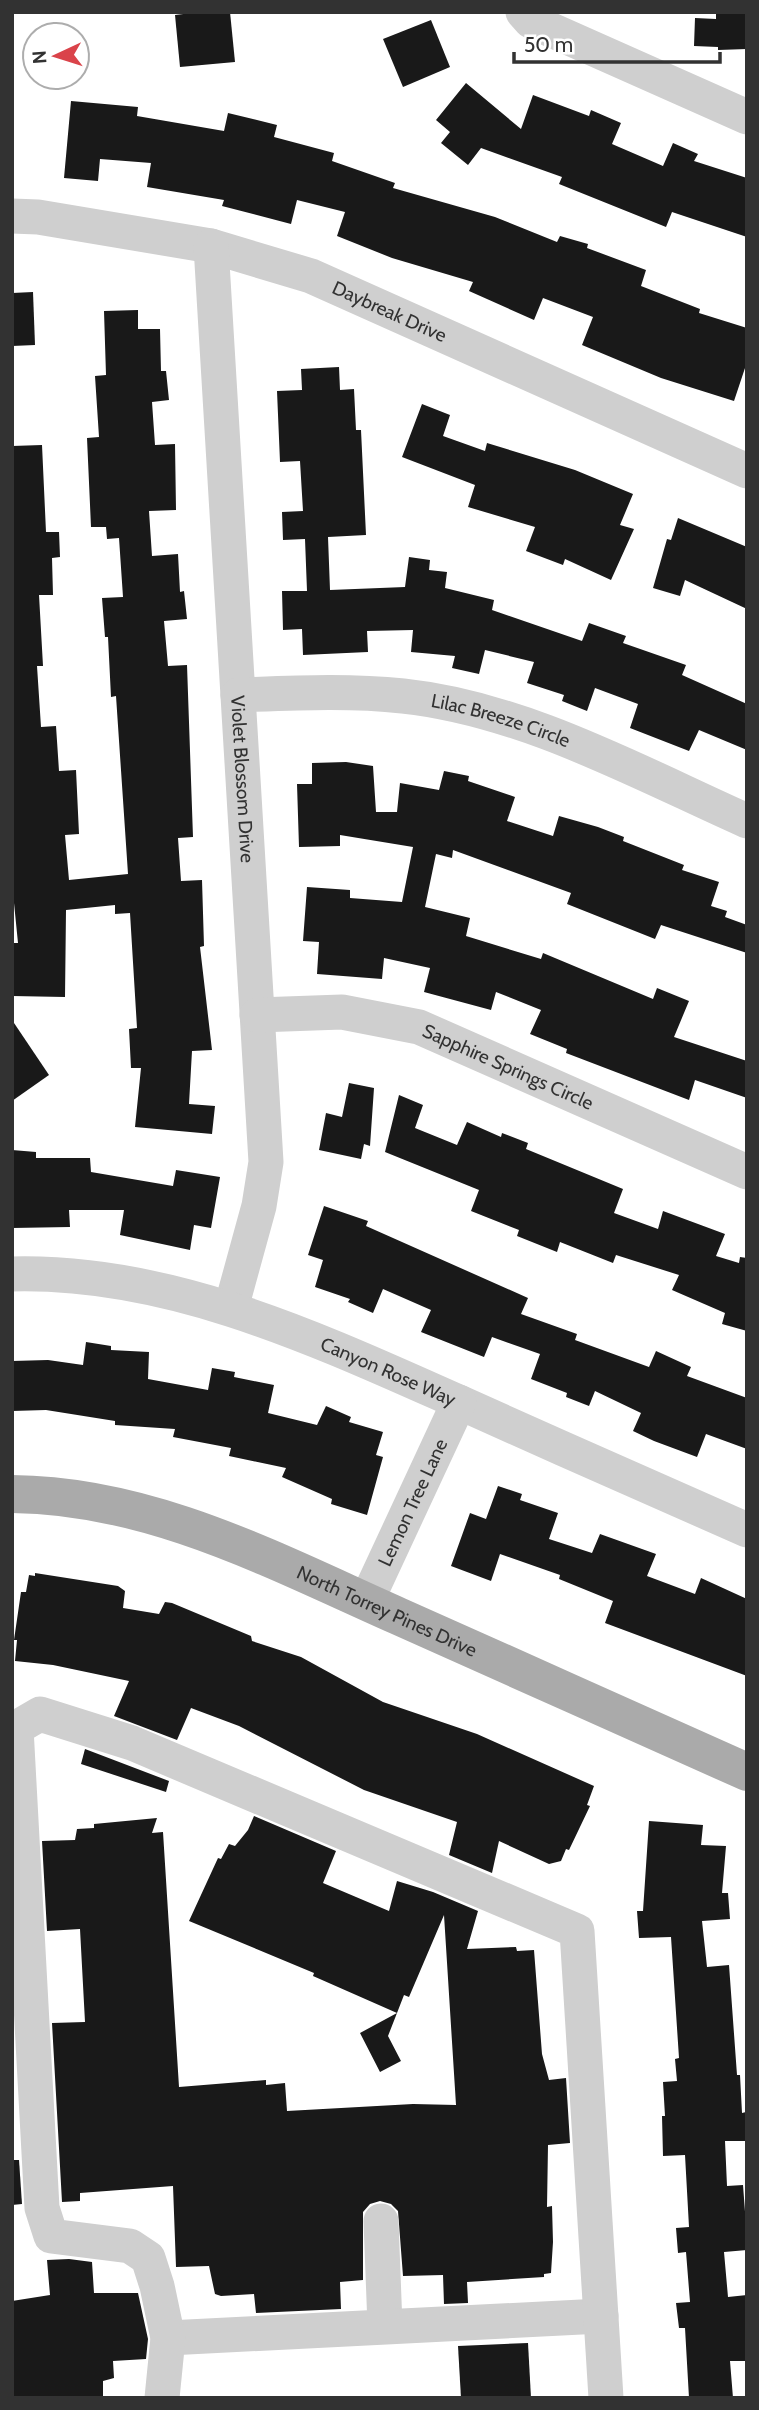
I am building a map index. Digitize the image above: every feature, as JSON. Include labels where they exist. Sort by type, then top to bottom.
[{"type":"main road","name":"North Torrey Pines Drive","points":[[12,1494],[82,1501],[151,1514],[288,1566],[747,1772]]},
{"type":"street","points":[[523,12],[531,21],[747,117]]},
{"type":"street","name":"Daybreak Drive","points":[[12,216],[37,217],[211,246],[311,276],[747,471]]},
{"type":"street","name":"Violet Blossom Drive","points":[[211,246],[266,1162],[259,1206],[231,1308]]},
{"type":"street","name":"Lilac Breeze Circle","points":[[238,695],[328,691],[404,696],[481,711],[553,735],[747,821]]},
{"type":"street","name":"Sapphire Springs Circle","points":[[257,1015],[342,1012],[419,1027],[747,1172]]},
{"type":"street","name":"Canyon Rose Way","points":[[12,1273],[44,1273],[118,1281],[231,1308],[308,1335],[747,1530]]},
{"type":"street","name":"Lemon Tree Lane","points":[[366,1602],[459,1402]]},
{"type":"street","points":[[162,2398],[167,2338],[158,2286],[148,2258],[130,2246],[51,2236],[42,2208],[18,1865],[16,1728],[40,1714],[132,1742],[578,1931],[606,2398]]},
{"type":"street","points":[[381,2221],[384,2326]]},
{"type":"street","points":[[167,2338],[601,2316]]},
{"type":"building","points":[[230,12],[235,62],[180,67],[175,15]]},
{"type":"building","points":[[716,12],[747,12],[747,49],[718,50],[718,47],[694,46],[695,18],[716,19]]},
{"type":"building","points":[[431,20],[450,67],[403,87],[383,39]]},
{"type":"building","points":[[466,83],[521,129],[533,95],[589,116],[591,110],[621,123],[612,144],[663,166],[673,143],[698,154],[694,161],[747,178],[747,237],[672,212],[666,227],[559,184],[562,177],[481,148],[468,165],[441,143],[450,132],[436,120]]},
{"type":"building","points":[[71,101],[138,107],[137,116],[224,131],[228,113],[277,125],[274,137],[334,153],[332,161],[395,183],[393,188],[495,217],[557,242],[560,236],[588,244],[587,248],[646,270],[641,286],[700,309],[699,313],[747,328],[747,362],[734,401],[661,378],[582,345],[593,317],[543,298],[534,320],[469,291],[473,282],[392,258],[337,236],[345,212],[297,200],[291,224],[222,206],[224,200],[147,187],[151,163],[100,159],[98,181],[64,178]]},
{"type":"building","points":[[33,292],[35,345],[12,346],[12,293]]},
{"type":"building","points":[[138,310],[138,329],[160,329],[161,371],[166,371],[169,400],[152,402],[155,445],[175,444],[176,510],[149,511],[152,556],[178,554],[180,592],[184,591],[187,619],[164,621],[168,666],[187,665],[193,837],[178,838],[181,881],[202,880],[204,946],[200,947],[212,1050],[192,1051],[189,1104],[215,1106],[212,1134],[135,1127],[141,1068],[131,1068],[129,1029],[137,1028],[130,913],[115,914],[115,905],[66,910],[65,997],[12,996],[12,943],[18,943],[12,883],[12,446],[42,445],[46,532],[59,532],[60,557],[52,558],[53,595],[39,595],[43,666],[37,666],[41,727],[56,726],[59,771],[76,770],[79,834],[65,835],[69,880],[128,874],[116,696],[111,697],[108,637],[105,637],[102,598],[123,597],[119,538],[107,539],[106,527],[91,527],[87,438],[99,437],[95,376],[106,375],[104,311]]},
{"type":"building","points":[[339,367],[340,390],[354,389],[356,430],[361,430],[366,535],[328,537],[330,590],[405,587],[409,557],[430,560],[429,570],[447,572],[445,588],[494,600],[492,610],[582,641],[589,623],[626,636],[623,643],[686,665],[682,675],[747,704],[747,750],[699,730],[689,751],[630,728],[638,704],[595,688],[587,711],[562,701],[564,695],[527,683],[534,662],[485,650],[479,674],[452,668],[455,656],[411,652],[413,630],[367,631],[368,652],[303,655],[302,629],[283,630],[282,591],[307,591],[305,539],[283,540],[282,512],[303,511],[300,461],[280,462],[277,391],[302,390],[301,369]]},
{"type":"building","points":[[422,404],[450,415],[443,436],[485,451],[487,443],[575,470],[633,494],[620,525],[634,529],[611,580],[565,559],[563,565],[526,551],[535,527],[468,507],[475,485],[402,457]]},
{"type":"building","points":[[678,518],[747,547],[747,609],[685,580],[680,596],[653,588],[667,539],[671,540]]},
{"type":"building","points":[[346,762],[373,766],[376,812],[397,812],[400,783],[439,790],[444,771],[469,776],[468,781],[515,797],[507,821],[553,836],[559,816],[598,827],[624,837],[623,841],[684,865],[682,870],[719,882],[711,906],[727,911],[725,917],[747,925],[747,953],[661,925],[655,939],[567,904],[571,893],[453,850],[452,858],[436,854],[425,907],[470,918],[466,936],[541,959],[543,953],[653,999],[657,988],[689,1001],[674,1037],[747,1061],[747,1098],[695,1080],[689,1100],[566,1053],[567,1049],[530,1034],[541,1010],[496,992],[491,1010],[424,992],[430,968],[384,958],[382,979],[317,974],[319,942],[303,941],[307,887],[350,890],[350,898],[402,902],[413,847],[340,835],[340,846],[299,847],[297,784],[312,784],[312,763]]},
{"type":"building","points":[[12,1020],[49,1075],[12,1101]]},
{"type":"building","points":[[349,1083],[374,1088],[370,1146],[364,1144],[361,1159],[319,1150],[326,1113],[342,1117]]},
{"type":"building","points":[[399,1095],[423,1105],[415,1128],[457,1145],[467,1122],[501,1137],[502,1133],[528,1143],[526,1149],[623,1189],[614,1213],[658,1229],[663,1211],[725,1234],[716,1256],[739,1263],[740,1257],[747,1258],[747,1331],[722,1324],[725,1313],[672,1290],[679,1275],[616,1255],[613,1263],[560,1242],[557,1252],[517,1236],[519,1230],[471,1211],[479,1190],[385,1152]]},
{"type":"building","points":[[12,1150],[36,1152],[36,1158],[90,1158],[91,1172],[173,1186],[176,1170],[220,1177],[211,1228],[194,1225],[190,1250],[120,1235],[124,1210],[69,1210],[70,1227],[12,1228]]},
{"type":"building","points":[[324,1206],[368,1221],[366,1226],[528,1298],[521,1314],[577,1334],[575,1340],[649,1367],[656,1351],[691,1367],[687,1376],[747,1398],[747,1449],[706,1434],[697,1457],[654,1441],[633,1431],[641,1413],[595,1391],[589,1406],[566,1397],[567,1393],[531,1379],[540,1354],[492,1337],[484,1357],[421,1332],[431,1310],[383,1289],[373,1313],[348,1302],[350,1299],[315,1287],[323,1260],[308,1255]]},
{"type":"building","points":[[86,1342],[111,1346],[111,1350],[149,1352],[148,1379],[208,1390],[212,1368],[235,1372],[234,1377],[274,1385],[268,1413],[317,1425],[326,1406],[351,1417],[349,1422],[383,1432],[376,1455],[383,1457],[367,1515],[331,1504],[332,1499],[282,1477],[286,1468],[229,1456],[231,1448],[173,1437],[175,1429],[115,1425],[115,1421],[46,1410],[12,1411],[12,1361],[48,1360],[83,1365]]},
{"type":"building","points":[[498,1486],[522,1494],[520,1500],[558,1513],[549,1539],[592,1553],[600,1534],[656,1554],[647,1576],[695,1594],[701,1578],[747,1599],[747,1676],[605,1623],[613,1601],[559,1579],[560,1575],[500,1554],[491,1581],[451,1566],[470,1513],[486,1519]]},
{"type":"building","points":[[35,1573],[118,1586],[125,1591],[123,1608],[159,1614],[165,1602],[172,1603],[251,1636],[252,1641],[301,1657],[383,1702],[477,1734],[594,1786],[587,1805],[590,1806],[561,1861],[549,1864],[499,1841],[492,1873],[449,1855],[457,1822],[364,1790],[239,1726],[191,1708],[177,1740],[114,1716],[129,1681],[53,1665],[15,1661],[17,1640],[14,1640],[21,1592],[26,1592],[29,1575],[35,1576]]},
{"type":"building","points":[[85,1749],[169,1781],[166,1792],[81,1764]]},
{"type":"building","points":[[254,1816],[336,1851],[323,1883],[389,1911],[397,1881],[433,1892],[478,1911],[467,1949],[516,1947],[517,1951],[534,1950],[542,2054],[549,2080],[566,2078],[570,2143],[548,2145],[547,2207],[552,2206],[553,2242],[551,2273],[544,2274],[544,2277],[467,2282],[468,2303],[444,2304],[443,2275],[403,2276],[398,2211],[391,2204],[380,2201],[370,2204],[363,2212],[363,2280],[340,2282],[341,2309],[256,2313],[254,2294],[215,2294],[209,2266],[176,2267],[173,2186],[80,2193],[80,2201],[62,2202],[52,2023],[85,2022],[80,1929],[47,1931],[42,1841],[75,1840],[77,1829],[94,1828],[94,1824],[157,1818],[152,1833],[163,1832],[179,2087],[266,2080],[266,2085],[285,2083],[287,2111],[413,2104],[456,2105],[444,1915],[409,1997],[404,1995],[397,2013],[313,1976],[314,1973],[189,1921],[218,1858],[221,1859],[229,1844],[235,1846],[248,1830]]},
{"type":"building","points":[[649,1821],[703,1825],[701,1845],[726,1846],[722,1893],[728,1893],[730,1919],[702,1921],[707,1967],[729,1965],[737,2075],[740,2075],[742,2113],[746,2112],[747,2141],[725,2141],[727,2186],[743,2185],[747,2238],[747,2250],[724,2252],[728,2297],[747,2295],[747,2361],[730,2361],[733,2398],[689,2398],[685,2328],[679,2328],[676,2303],[690,2302],[686,2252],[678,2253],[676,2228],[689,2227],[685,2155],[663,2156],[663,2082],[677,2081],[675,2059],[679,2058],[671,1937],[639,1938],[637,1911],[643,1911]]},
{"type":"building","points":[[397,2013],[388,2036],[401,2061],[380,2072],[360,2033]]},
{"type":"building","points":[[12,2160],[19,2160],[22,2204],[12,2205]]},
{"type":"building","points":[[47,2260],[92,2262],[94,2293],[138,2293],[148,2339],[146,2359],[113,2361],[114,2378],[103,2381],[103,2398],[12,2398],[12,2301],[50,2295]]},
{"type":"building","points":[[528,2343],[531,2398],[461,2398],[458,2346]]}]
